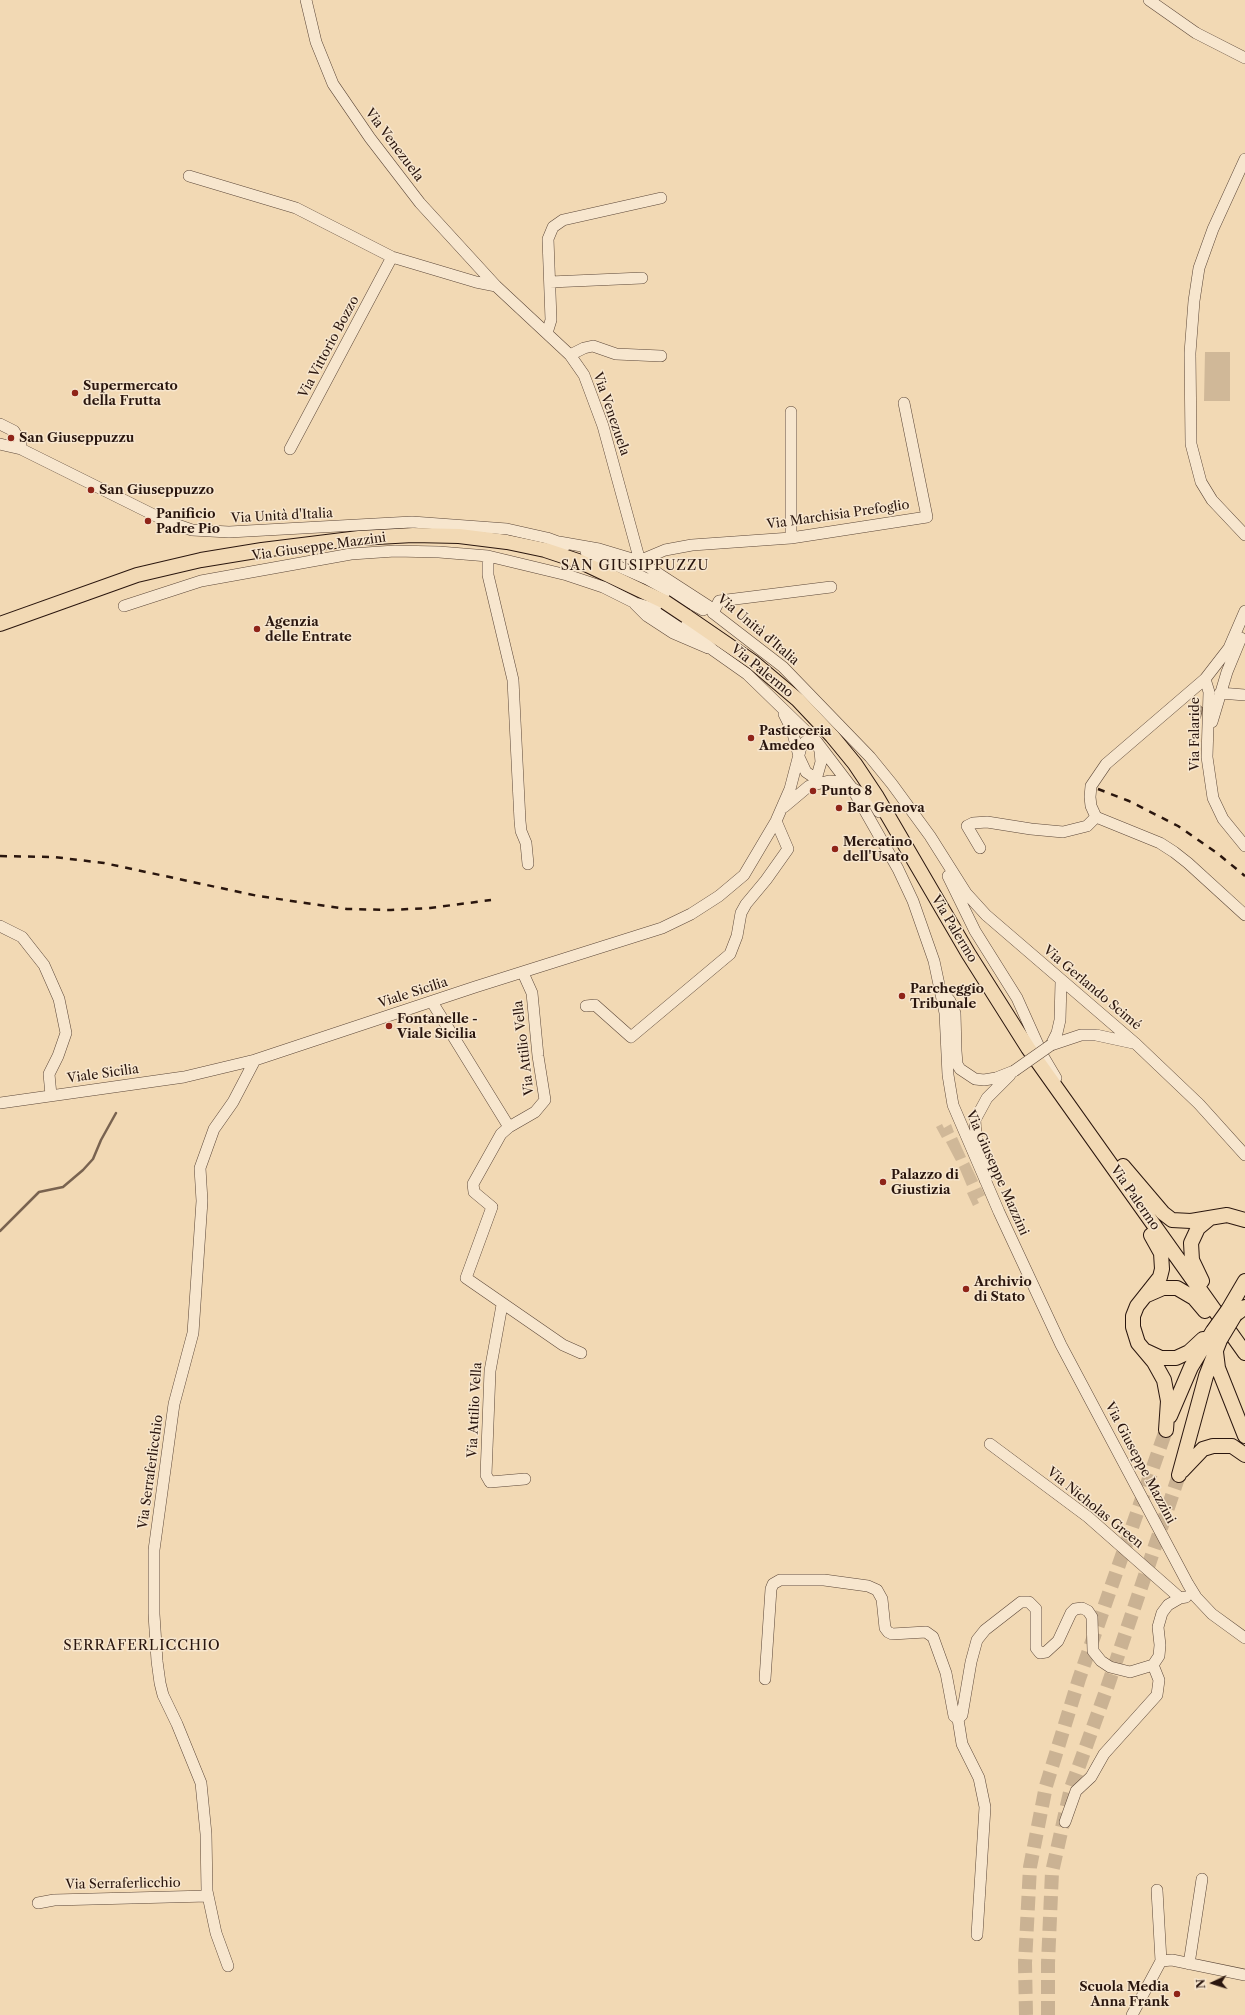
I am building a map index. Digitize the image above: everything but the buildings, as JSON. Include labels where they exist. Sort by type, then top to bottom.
[{"type":"main road","name":"Via Palermo","points":[[0,624],[137,575],[201,560],[262,550],[359,538],[413,535],[459,536],[507,542],[545,550],[581,562],[666,609],[687,609],[798,700],[832,736],[855,764],[877,797],[968,953],[1028,1048],[1245,1353]]},
{"type":"main road","points":[[968,953],[988,998],[1017,1043],[1158,1246],[1162,1260],[1160,1277],[1142,1299],[1135,1311],[1132,1322],[1135,1337],[1164,1380],[1168,1400],[1166,1430],[1185,1381],[1245,1298]]},
{"type":"main road","points":[[1081,1122],[1163,1213],[1172,1220],[1182,1222],[1227,1215],[1243,1220]]},
{"type":"main road","points":[[1212,1217],[1203,1223],[1194,1233],[1190,1244],[1190,1255],[1226,1325],[1245,1345]]},
{"type":"main road","points":[[1245,1282],[1206,1376],[1179,1475],[1198,1454],[1213,1446],[1232,1446],[1245,1455]]},
{"type":"main road","points":[[1245,1287],[1226,1325],[1218,1368],[1245,1436]]},
{"type":"main road","points":[[1142,1299],[1153,1291],[1163,1288],[1172,1288],[1186,1292],[1200,1304],[1228,1344],[1245,1358]]},
{"type":"main road","points":[[1142,1347],[1156,1357],[1166,1359],[1176,1358],[1189,1352],[1226,1325]]},
{"type":"street","name":"Via Venezuela","points":[[306,0],[316,42],[333,84],[370,138],[420,203],[496,286],[570,355],[584,374],[603,426],[639,561],[647,579]]},
{"type":"street","points":[[1149,0],[1196,33],[1245,58]]},
{"type":"street","points":[[1245,159],[1213,229],[1199,268],[1194,301],[1190,353],[1191,444],[1201,482],[1212,500],[1245,535]]},
{"type":"street","points":[[189,176],[296,208],[392,257],[476,282],[496,286]]},
{"type":"street","points":[[547,333],[551,320],[548,239],[550,232],[558,223],[564,220],[661,198]]},
{"type":"street","name":"Via Vittorio Bozzo","points":[[290,449],[392,257]]},
{"type":"street","points":[[550,282],[642,278]]},
{"type":"street","points":[[570,355],[584,348],[593,346],[616,354],[661,356]]},
{"type":"street","name":"Via Marchisia Prefoglio","points":[[639,561],[665,550],[692,545],[791,538],[927,517],[904,403]]},
{"type":"street","points":[[791,412],[791,538]]},
{"type":"street","points":[[0,424],[14,431],[21,443],[21,448]]},
{"type":"street","name":"Via Unità d'Italia","points":[[0,444],[21,448],[166,521],[197,531],[236,532],[412,522],[507,530],[547,538],[597,556],[647,579],[666,609]]},
{"type":"street","name":"Via Unità d'Italia","points":[[559,542],[599,549],[639,561],[658,573],[687,609],[710,607],[713,613],[783,667],[870,757],[930,836]]},
{"type":"street","name":"Via Giuseppe Mazzini","points":[[124,606],[201,581],[352,554],[395,551],[439,552],[488,556],[567,575],[603,587],[634,603],[652,608],[666,609],[673,633],[714,650]]},
{"type":"street","points":[[657,554],[656,565],[658,573]]},
{"type":"street","points":[[488,556],[488,575],[513,680],[520,821],[521,831],[526,843],[528,864]]},
{"type":"street","points":[[597,556],[633,563],[639,561]]},
{"type":"street","points":[[713,613],[719,601],[831,586]]},
{"type":"street","points":[[673,633],[687,609]]},
{"type":"street","name":"Via Giuseppe Mazzini","points":[[687,609],[697,635],[714,650],[747,674],[817,742],[852,788],[898,869],[913,900],[934,961],[945,1013],[948,1075],[953,1105],[984,1180],[1061,1345],[1196,1597],[1222,1623],[1245,1638]]},
{"type":"street","points":[[1244,614],[1229,648],[1205,680],[1106,764],[1091,786],[1090,801],[1096,817],[1165,846],[1188,863],[1245,915]]},
{"type":"street","points":[[1206,738],[1220,693],[1242,635],[1244,614]]},
{"type":"street","name":"Via Falaride","points":[[1205,680],[1209,692],[1206,757],[1213,798],[1223,819],[1245,846]]},
{"type":"street","points":[[1220,693],[1245,695]]},
{"type":"street","name":"Via Giuseppe Mazzini","points":[[776,702],[792,730],[799,756],[806,772],[812,776],[817,776]]},
{"type":"street","points":[[781,810],[809,786],[817,776],[821,762],[817,742],[809,740],[805,742],[801,747],[799,756]]},
{"type":"street","name":"Viale Sicilia","points":[[0,1103],[184,1076],[255,1060],[662,928],[691,914],[719,896],[744,875],[776,821],[790,789],[799,756]]},
{"type":"street","points":[[817,776],[841,782],[873,802],[906,856],[927,884]]},
{"type":"street","points":[[809,786],[829,781],[841,782]]},
{"type":"street","points":[[980,848],[967,826],[973,823],[987,822],[1063,832],[1087,826],[1096,817]]},
{"type":"street","points":[[586,1006],[595,1005],[632,1037],[730,954],[737,936],[741,912],[788,849],[776,821]]},
{"type":"street","points":[[1233,831],[1245,831]]},
{"type":"street","points":[[930,836],[975,932],[1017,998],[1043,1056],[1081,1122]]},
{"type":"street","name":"Via Gerlando Scimé","points":[[930,836],[966,893],[986,915],[1061,982],[1136,1044],[1199,1104],[1245,1155]]},
{"type":"street","points":[[0,926],[22,937],[37,955],[49,976],[61,1005],[66,1033],[58,1056],[48,1074],[51,1095]]},
{"type":"street","name":"Via Attilio Vella","points":[[523,973],[532,993],[538,1056],[545,1100],[535,1112],[509,1127],[501,1134],[473,1184],[474,1192],[492,1207],[466,1278],[502,1305],[563,1346],[581,1353]]},
{"type":"street","points":[[1051,1045],[1057,1033],[1060,1020],[1061,982]]},
{"type":"street","points":[[940,988],[950,1001],[955,1013],[957,1064],[960,1069],[974,1079],[984,1080],[996,1078],[1014,1071]]},
{"type":"street","points":[[432,1002],[509,1127]]},
{"type":"street","points":[[984,1180],[989,1167],[976,1137],[975,1120],[987,1098],[1014,1071],[1051,1045],[1081,1035],[1096,1036],[1136,1044]]},
{"type":"street","name":"Via Serraferlicchio","points":[[228,1966],[216,1933],[208,1896],[206,1834],[201,1783],[177,1724],[163,1695],[160,1683],[154,1614],[154,1550],[174,1404],[193,1333],[202,1201],[200,1168],[214,1129],[233,1102],[255,1060]]},
{"type":"street","name":"Via Attilio Vella","points":[[502,1305],[490,1371],[486,1475],[490,1482],[525,1479]]},
{"type":"street","name":"Via Nicholas Green","points":[[990,1444],[1088,1517],[1180,1598]]},
{"type":"street","points":[[765,1679],[771,1589],[775,1582],[782,1580],[824,1580],[872,1587],[880,1594],[885,1628],[888,1632],[892,1634],[926,1632],[933,1637],[946,1673],[954,1716],[958,1719],[962,1744],[979,1778],[985,1807],[977,1935]]},
{"type":"street","points":[[958,1719],[962,1715],[971,1662],[977,1640],[985,1630],[1021,1602],[1029,1602],[1036,1609],[1036,1648],[1040,1653],[1046,1652],[1058,1641],[1074,1609],[1082,1608],[1088,1611],[1092,1617],[1093,1651],[1104,1664],[1130,1672],[1153,1666],[1159,1656],[1160,1645],[1158,1628],[1162,1614],[1168,1604],[1180,1598],[1196,1597]]},
{"type":"street","points":[[1065,1822],[1076,1791],[1091,1777],[1104,1754],[1157,1695],[1159,1680],[1153,1666]]},
{"type":"street","points":[[1189,1964],[1202,1879]]},
{"type":"street","points":[[1132,2015],[1161,1961],[1156,1890]]},
{"type":"street","name":"Via Serraferlicchio","points":[[38,1902],[54,1900],[208,1896]]},
{"type":"street","points":[[1161,1961],[1172,1960],[1245,1975]]},
{"type":"shaded area","points":[[1205,352],[1230,352],[1230,401],[1204,401]]},
{"type":"shaded area","points":[[1199,705],[1203,708],[1200,719],[1197,716],[1199,712],[1196,708]]},
{"type":"shaded area","points":[[942,1124],[944,1128],[951,1124],[954,1132],[942,1138],[936,1127]]},
{"type":"shaded area","points":[[957,1137],[966,1157],[956,1161],[946,1142]]},
{"type":"shaded area","points":[[969,1162],[978,1181],[967,1186],[959,1167]]},
{"type":"shaded area","points":[[981,1187],[985,1195],[977,1199],[979,1203],[973,1206],[967,1193]]},
{"type":"waterway","points":[[0,1231],[39,1192],[63,1187],[83,1170],[93,1159],[101,1140],[116,1113]]},
{"type":"tunnel","points":[[1026,2015],[1025,1963],[1030,1867],[1046,1786],[1079,1679],[1166,1430]]},
{"type":"tunnel","points":[[1048,2015],[1048,1963],[1052,1872],[1071,1788],[1106,1691],[1179,1475]]},
{"type":"railway","points":[[1098,789],[1129,801],[1178,826],[1217,853],[1245,876]]},
{"type":"railway","points":[[0,856],[54,857],[104,863],[258,896],[347,909],[391,910],[430,908],[491,900]]},
{"type":"place","name":"Supermercato della Frutta","points":[[75,393]]},
{"type":"place","name":"San Giuseppuzzu","points":[[11,438]]},
{"type":"place","name":"San Giuseppuzzo","points":[[91,490]]},
{"type":"place","name":"Panificio Padre Pio","points":[[148,521]]},
{"type":"place","name":"Agenzia delle Entrate","points":[[257,629]]},
{"type":"place","name":"Pasticceria Amedeo","points":[[751,738]]},
{"type":"place","name":"Punto 8","points":[[813,791]]},
{"type":"place","name":"Bar Genova","points":[[839,808]]},
{"type":"place","name":"Mercatino dell'Usato","points":[[835,849]]},
{"type":"place","name":"Parcheggio Tribunale","points":[[902,996]]},
{"type":"place","name":"Fontanelle - Viale Sicilia","points":[[389,1026]]},
{"type":"place","name":"Palazzo di Giustizia","points":[[883,1182]]},
{"type":"place","name":"Archivio di Stato","points":[[966,1289]]},
{"type":"place","name":"Scuola Media Anna Frank","points":[[1177,1994]]},
{"type":"district","name":"SAN GIUSIPPUZZU","points":[[635,566]]},
{"type":"district","name":"SERRAFERLICCHIO","points":[[142,1646]]}]
